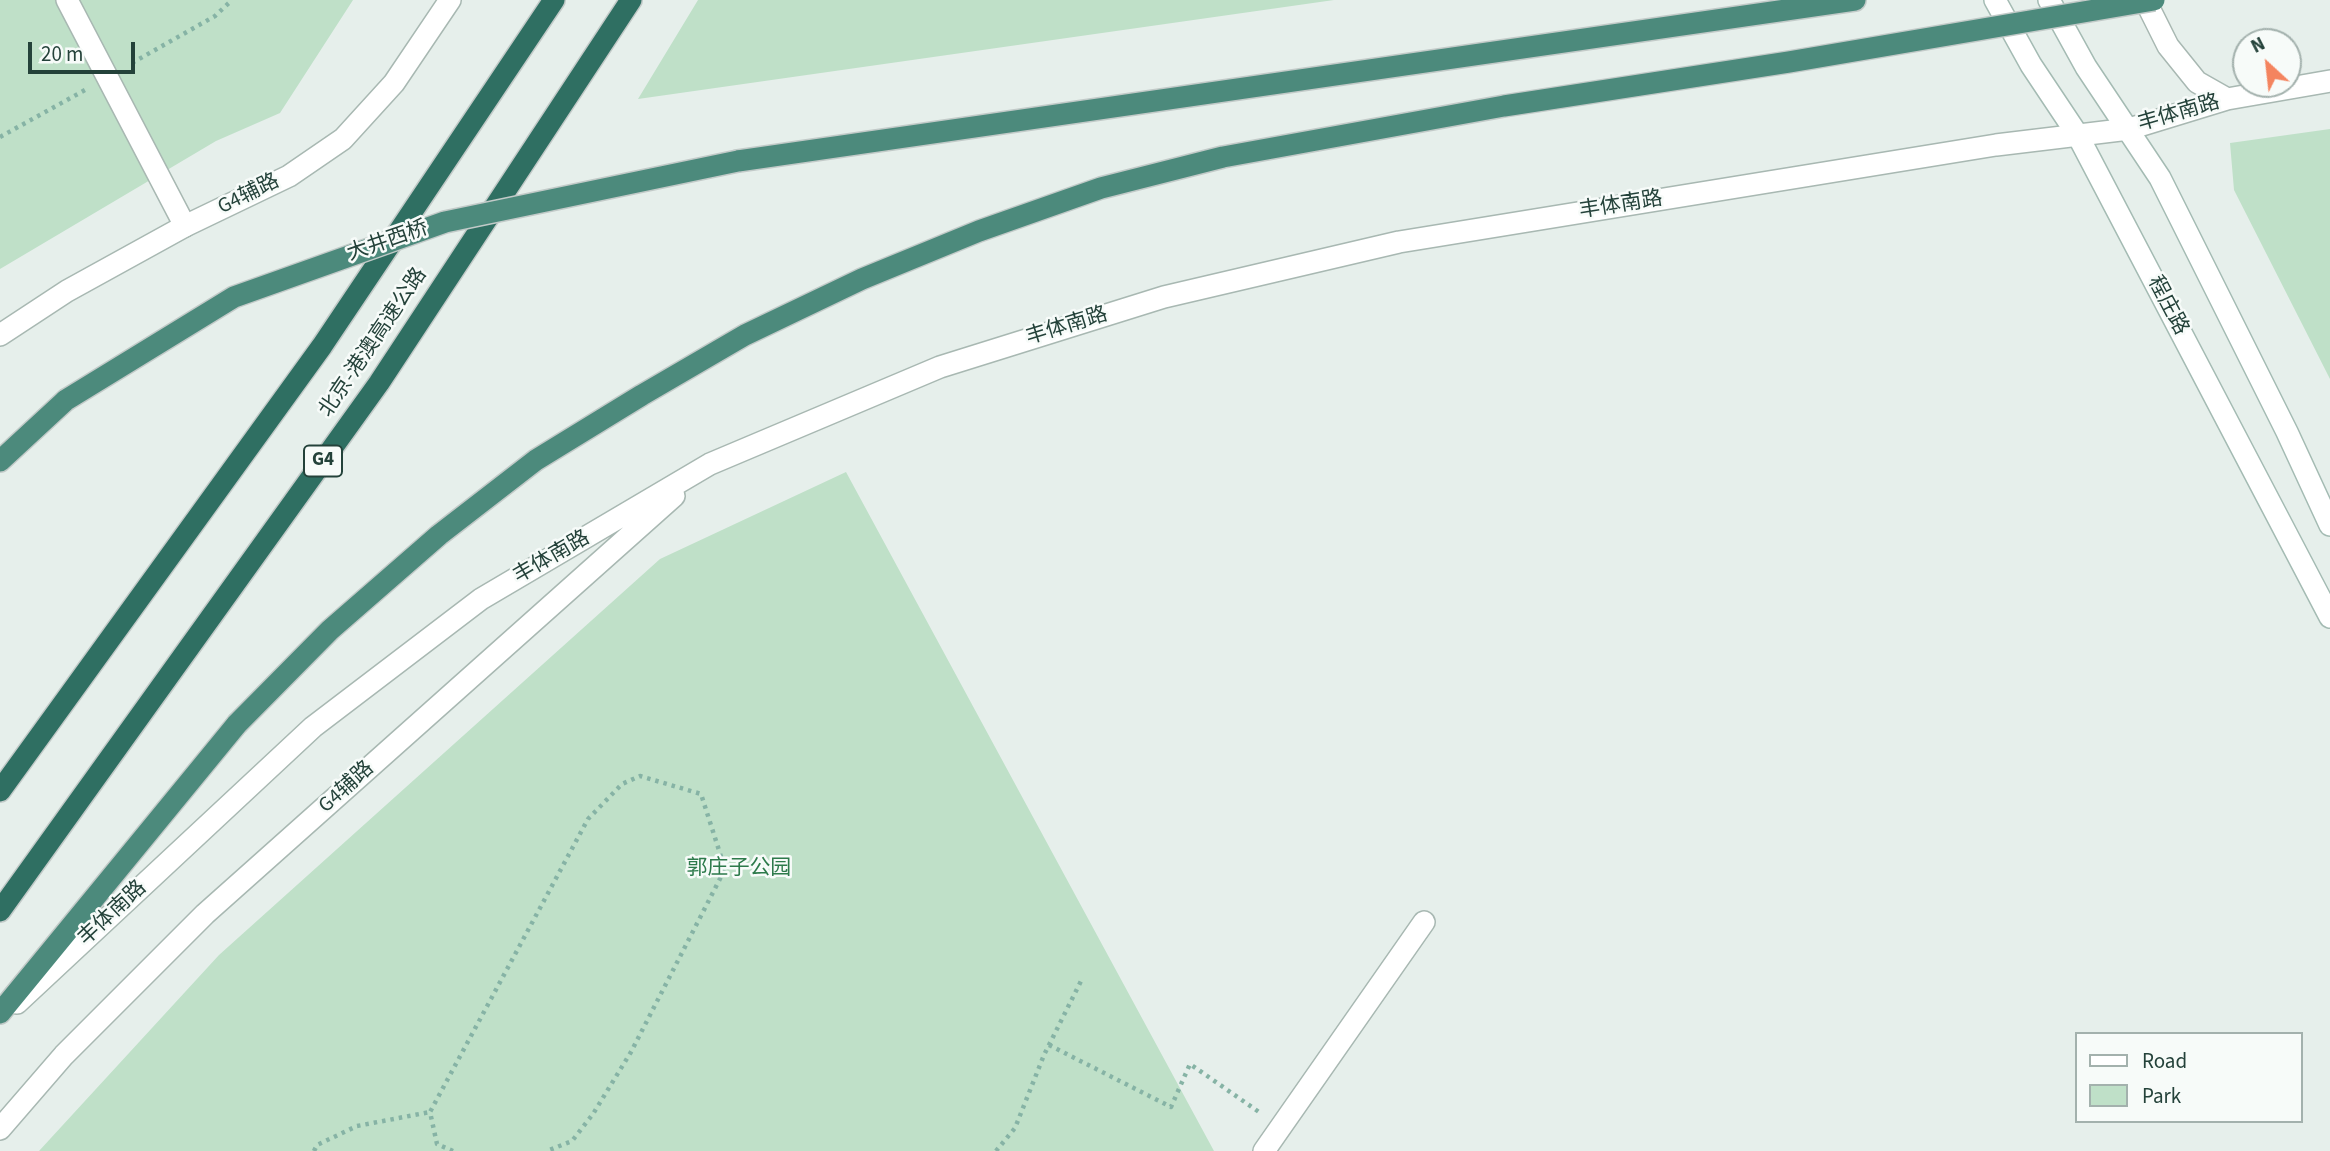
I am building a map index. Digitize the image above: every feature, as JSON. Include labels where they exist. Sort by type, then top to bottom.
[{"type":"highway","name":"北京-港澳高速公路","points":[[0,791],[322,346],[554,0]]},
{"type":"highway","name":"北京-港澳高速公路","points":[[0,911],[379,383],[631,0]]},
{"type":"highway","name":"大井西桥","points":[[0,461],[66,400],[233,297],[445,222],[738,161],[1854,0]]},
{"type":"highway","name":"丰体南路","points":[[0,1013],[237,724],[340,622],[439,535],[536,460],[642,395],[745,335],[862,279],[979,231],[1101,188],[1223,158],[1504,106],[1775,64],[2154,0]]},
{"type":"street","points":[[67,0],[185,226]]},
{"type":"street","name":"G4辅路","points":[[0,335],[67,291],[185,226],[289,176],[343,139],[394,83],[450,0]]},
{"type":"street","name":"程庄路","points":[[1995,0],[2031,65],[2077,134],[2330,617]]},
{"type":"street","points":[[2049,0],[2086,67],[2129,129],[2166,190],[2287,432],[2330,525]]},
{"type":"street","points":[[2145,0],[2168,46],[2197,82],[2227,99]]},
{"type":"street","name":"丰体南路","points":[[0,1019],[313,727],[481,599],[710,464],[940,367],[1164,297],[1399,242],[2077,134],[2129,129],[2227,99],[2330,81]]},
{"type":"street","name":"G4辅路","points":[[0,1129],[64,1055],[205,914],[710,464]]},
{"type":"street","points":[[1264,1151],[1424,922]]},
{"type":"path","points":[[453,1151],[437,1144],[430,1112],[588,819],[622,784],[640,776],[701,794],[725,869],[631,1052],[593,1114],[572,1141],[547,1151]]},
{"type":"path","points":[[996,1151],[1015,1128],[1049,1045],[1083,977]]},
{"type":"path","points":[[1049,1045],[1171,1107],[1190,1064],[1281,1128]]},
{"type":"path","points":[[314,1151],[317,1145],[357,1126],[430,1112]]},
{"type":"green space","points":[[0,0],[353,0],[280,113],[216,141],[0,269]]},
{"type":"green space","points":[[698,0],[1334,0],[638,99]]},
{"type":"green space","points":[[2330,129],[2330,379],[2234,190],[2230,143]]},
{"type":"green space","name":"郭庄子公园","points":[[846,472],[1214,1151],[39,1151],[219,955],[660,559]]}]
